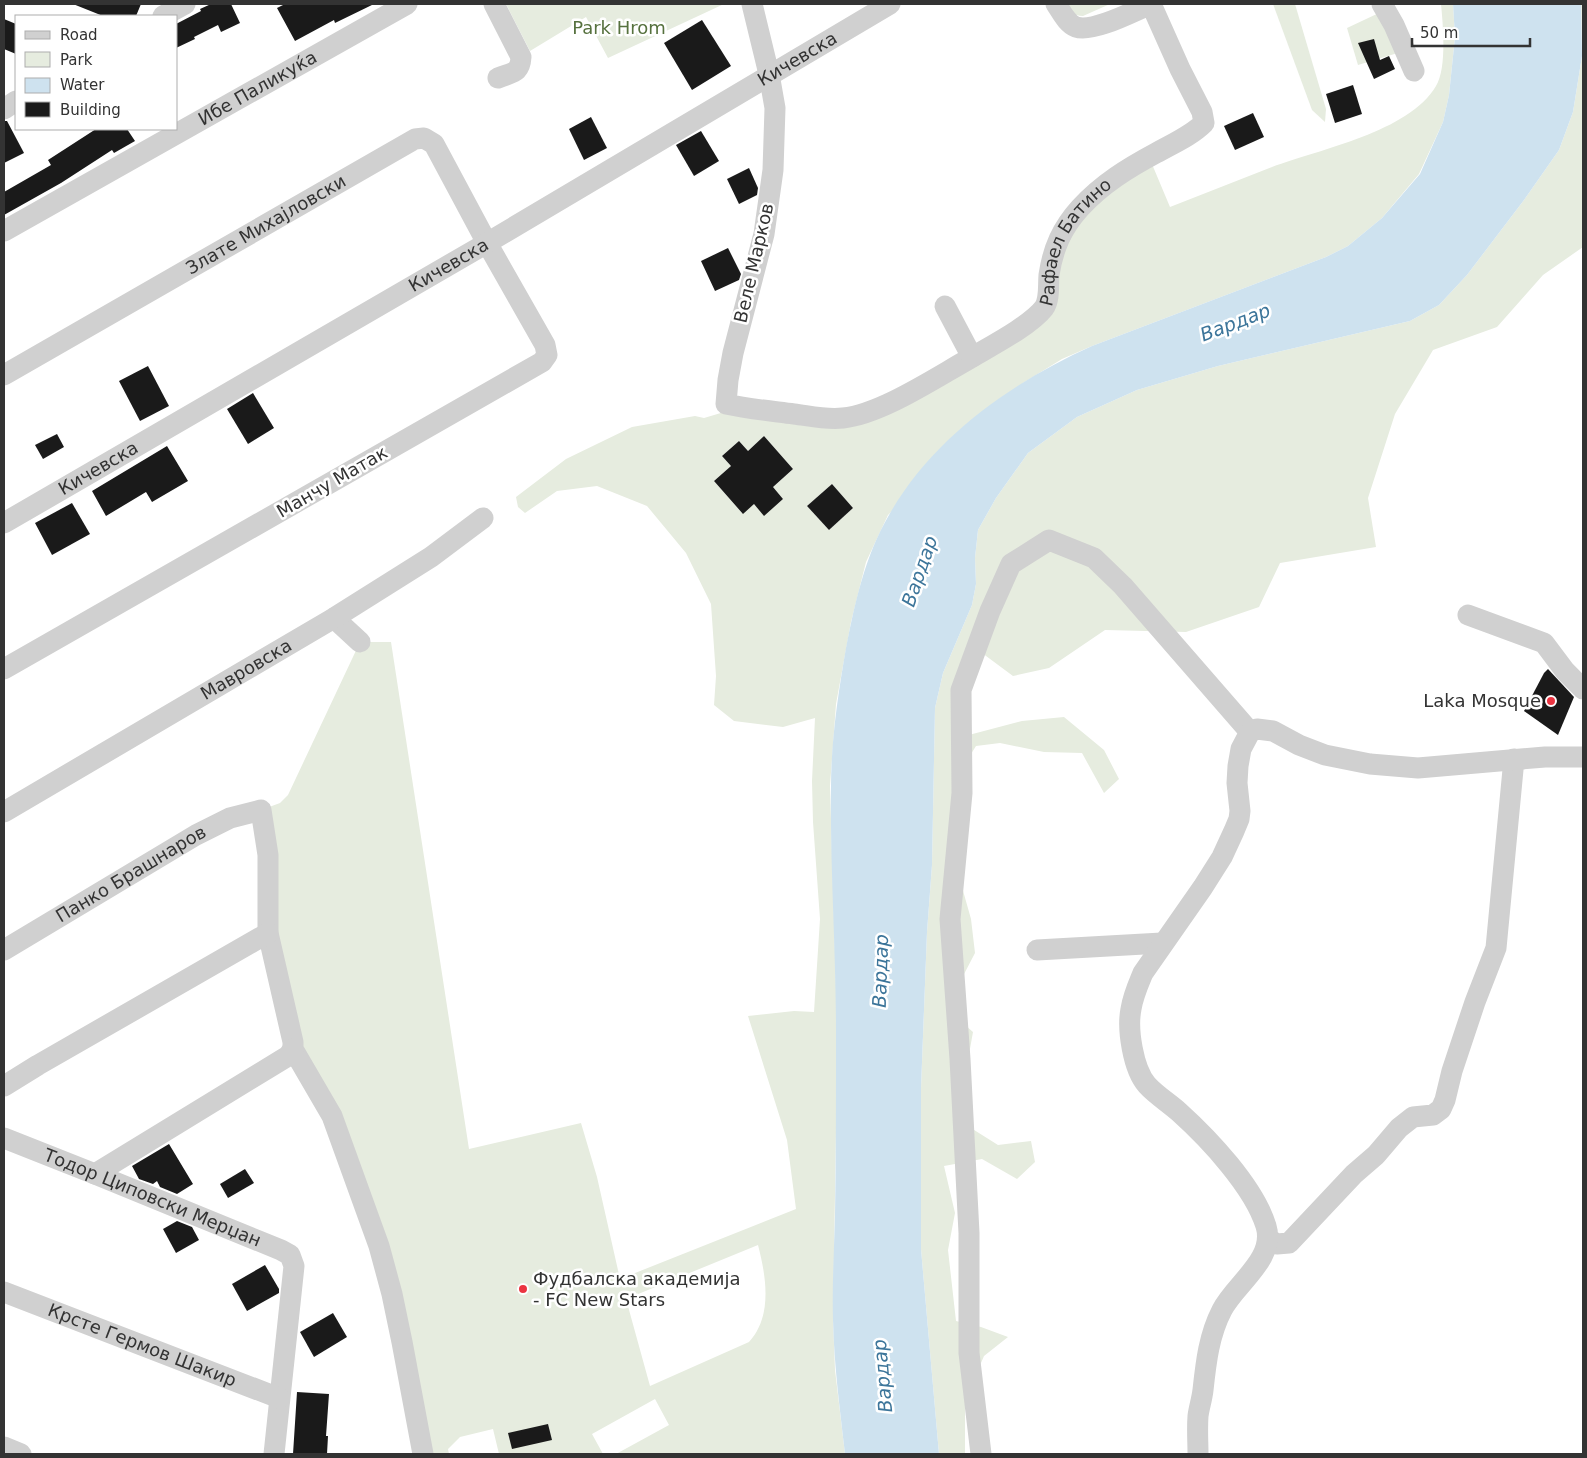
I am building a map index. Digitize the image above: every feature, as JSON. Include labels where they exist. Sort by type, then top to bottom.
[{"type":"street","points":[[165,15],[185,4]]},
{"type":"street","name":"Ибе Паликуќа","points":[[4,231],[407,4]]},
{"type":"street","points":[[494,4],[521,57],[521,66],[518,70],[498,78]]},
{"type":"street","name":"Веле Марков","points":[[726,404],[733,353],[764,234],[773,170],[775,108],[752,4]]},
{"type":"street","name":"Кичевска","points":[[4,523],[487,243],[769,74],[890,4]]},
{"type":"street","name":"Рафаел Батино","points":[[726,404],[824,418],[842,418],[857,415],[913,390],[995,344],[1033,318],[1045,306],[1048,300],[1052,257],[1059,237],[1071,218],[1092,196],[1127,169],[1187,136],[1204,123],[1202,112],[1180,69],[1152,4],[1109,22],[1083,28],[1072,24],[1056,4]]},
{"type":"street","points":[[1382,4],[1394,25],[1414,71]]},
{"type":"street","points":[[4,109],[15,103]]},
{"type":"street","name":"Злате Михајловски","points":[[4,375],[414,139],[424,138],[434,144],[487,243]]},
{"type":"street","name":"Манчу Матак","points":[[4,669],[542,362],[547,355],[545,345],[487,243]]},
{"type":"street","points":[[945,306],[972,357]]},
{"type":"street","name":"Мавровска","points":[[4,812],[334,618],[431,557],[483,518]]},
{"type":"street","points":[[981,1454],[970,1354],[969,1232],[950,919],[962,793],[961,690],[990,611],[1011,564],[1049,540],[1094,558],[1123,586],[1250,732]]},
{"type":"street","points":[[1468,615],[1544,643],[1565,671],[1583,690]]},
{"type":"street","points":[[334,618],[360,642]]},
{"type":"street","points":[[1198,1454],[1198,1416],[1210,1339],[1223,1306],[1252,1272],[1264,1251],[1268,1239],[1266,1226],[1258,1206],[1221,1155],[1180,1113],[1147,1085],[1140,1073],[1132,1048],[1130,1011],[1143,973],[1222,857],[1239,819],[1238,766],[1241,749],[1250,732],[1257,729],[1273,731],[1325,754],[1370,764],[1428,768],[1514,759],[1583,757]]},
{"type":"street","points":[[1268,1239],[1277,1244],[1289,1243],[1354,1174],[1376,1155],[1399,1128],[1414,1117],[1433,1115],[1441,1109],[1474,1002],[1496,948],[1514,759]]},
{"type":"street","name":"Панко Брашнаров","points":[[4,950],[196,835],[230,818],[261,810],[268,855],[268,933]]},
{"type":"street","points":[[4,1086],[268,933],[294,1049],[332,1116],[379,1246],[392,1294],[423,1454]]},
{"type":"street","points":[[1037,950],[1162,943]]},
{"type":"street","points":[[95,1174],[288,1056],[294,1049]]},
{"type":"street","name":"Тодор Циповски Мерџан","points":[[4,1138],[290,1255],[294,1266],[279,1398]]},
{"type":"street","name":"Крсте Гермов Шакир","points":[[4,1292],[279,1398]]},
{"type":"street","points":[[274,1454],[279,1398]]},
{"type":"street","points":[[4,1447],[21,1454]]},
{"type":"green space","name":"Park Hrom","points":[[506,4],[724,4],[608,58],[586,17],[530,51]]},
{"type":"green space","points":[[1064,4],[1110,4],[1080,16],[1070,11]]},
{"type":"green space","points":[[1273,4],[1295,4],[1326,109],[1325,122],[1312,110]]},
{"type":"green space","points":[[1441,4],[1453,4],[1455,37],[1449,95],[1443,122],[1419,174],[1382,218],[1348,246],[1326,257],[1092,346],[1062,359],[1023,383],[888,515],[866,562],[851,622],[836,704],[830,786],[836,986],[833,1319],[835,1370],[845,1454],[616,1454],[669,1425],[655,1399],[592,1434],[603,1454],[499,1454],[493,1429],[460,1437],[448,1449],[449,1454],[423,1454],[385,1269],[293,1049],[261,810],[280,803],[288,795],[360,642],[391,642],[469,1149],[581,1123],[597,1177],[620,1279],[796,1209],[787,1140],[748,1016],[794,1011],[814,1012],[820,919],[813,822],[812,781],[815,718],[783,727],[734,721],[714,705],[716,676],[711,604],[686,553],[647,506],[597,486],[557,491],[525,513],[518,507],[516,497],[566,459],[632,427],[695,416],[704,418],[741,407],[842,418],[1033,318],[1059,237],[1149,157],[1170,207],[1272,167],[1362,137],[1406,116],[1423,102],[1436,86],[1442,69]],"holes":[[[764,436],[793,469],[773,487],[783,499],[764,515],[754,504],[742,513],[714,481],[731,466],[722,456],[739,441],[748,451]],[[832,484],[853,508],[829,530],[807,506]],[[758,1245],[766,1295],[765,1308],[757,1332],[749,1342],[650,1386],[626,1299]]]},
{"type":"green space","points":[[1581,4],[1583,4],[1583,247],[1543,275],[1497,327],[1433,350],[1395,414],[1368,498],[1376,547],[1280,563],[1259,607],[1186,632],[1105,630],[1049,668],[1013,676],[982,653],[964,706],[965,736],[1022,721],[1064,717],[1104,750],[1119,779],[1104,793],[1082,753],[1044,752],[1000,743],[976,746],[954,781],[960,880],[971,919],[975,953],[962,978],[950,1012],[973,1032],[962,1093],[963,1123],[998,1145],[1031,1141],[1035,1162],[1017,1179],[982,1159],[944,1166],[955,1213],[948,1250],[956,1321],[981,1327],[1008,1337],[984,1356],[965,1400],[965,1454],[939,1454],[921,1249],[921,1088],[927,932],[932,865],[935,708],[943,673],[972,605],[976,584],[975,558],[978,530],[996,498],[1028,453],[1077,417],[1137,390],[1218,366],[1410,321],[1439,305],[1467,275],[1559,150],[1573,112],[1582,56]]},
{"type":"green space","points":[[1381,12],[1401,52],[1358,65],[1347,28]]},
{"type":"water","name":"Вардар","points":[[1453,4],[1581,4],[1582,56],[1573,112],[1559,150],[1467,275],[1439,305],[1410,321],[1218,366],[1137,390],[1077,417],[1028,453],[996,498],[978,530],[975,558],[976,584],[972,605],[943,673],[935,708],[932,865],[927,932],[921,1088],[921,1249],[939,1454],[845,1454],[836,1371],[833,1320],[836,1033],[831,849],[831,770],[840,683],[846,648],[857,597],[873,547],[889,515],[907,487],[928,461],[951,437],[1004,395],[1062,360],[1092,346],[1326,257],[1348,246],[1382,218],[1420,174],[1443,122],[1449,95],[1455,37]]},
{"type":"building","points":[[73,4],[141,4],[136,15],[100,15]]},
{"type":"building","points":[[211,4],[231,4],[240,23],[221,32],[218,25],[178,47],[178,23],[201,11],[200,9]]},
{"type":"building","points":[[285,4],[374,4],[335,23],[334,20],[295,41],[277,8]]},
{"type":"building","points":[[4,19],[15,24],[15,54],[4,49]]},
{"type":"building","points":[[702,20],[731,66],[692,90],[664,43]]},
{"type":"building","points":[[1374,39],[1380,60],[1389,56],[1395,69],[1374,79],[1358,43]]},
{"type":"building","points":[[1353,85],[1362,114],[1335,123],[1326,94]]},
{"type":"building","points":[[1253,113],[1264,137],[1235,150],[1224,126]]},
{"type":"building","points":[[591,117],[607,148],[584,160],[569,129]]},
{"type":"building","points":[[4,121],[7,121],[24,153],[4,163]]},
{"type":"building","points":[[94,130],[128,130],[135,141],[114,153],[112,150],[61,183],[4,215],[4,192],[51,165],[48,160]]},
{"type":"building","points":[[701,131],[719,161],[694,176],[676,145]]},
{"type":"building","points":[[749,168],[758,188],[757,195],[739,204],[727,179]]},
{"type":"building","points":[[728,248],[741,274],[739,280],[715,291],[701,261]]},
{"type":"building","points":[[148,366],[169,406],[140,421],[119,381]]},
{"type":"building","points":[[253,393],[274,428],[248,444],[227,409]]},
{"type":"building","points":[[57,434],[64,447],[43,459],[35,445]]},
{"type":"building","points":[[764,436],[793,469],[773,487],[783,499],[764,516],[754,504],[743,514],[714,481],[731,466],[722,456],[739,441],[748,451]]},
{"type":"building","points":[[167,446],[188,481],[152,502],[146,492],[106,516],[92,491]]},
{"type":"building","points":[[832,484],[853,508],[829,530],[807,506]]},
{"type":"building","points":[[72,503],[90,534],[52,555],[35,523]]},
{"type":"building","name":"Laka Mosque","points":[[1548,669],[1574,697],[1558,735],[1524,711]]},
{"type":"building","points":[[169,1144],[193,1184],[177,1194],[160,1187],[157,1181],[153,1184],[139,1179],[132,1166]]},
{"type":"building","points":[[245,1169],[254,1183],[228,1198],[220,1184]]},
{"type":"building","points":[[177,1221],[192,1227],[199,1240],[176,1253],[163,1229]]},
{"type":"building","points":[[265,1265],[279,1289],[279,1293],[247,1311],[232,1284]]},
{"type":"building","points":[[333,1313],[347,1337],[314,1357],[300,1332]]},
{"type":"building","points":[[297,1392],[329,1394],[326,1436],[328,1436],[327,1454],[293,1454]]},
{"type":"building","points":[[548,1424],[552,1440],[512,1449],[508,1433]]},
{"type":"place","name":"Laka Mosque","points":[[1551,701]]},
{"type":"place","name":"Фудбалска академија - FC New Stars","points":[[523,1289]]}]
